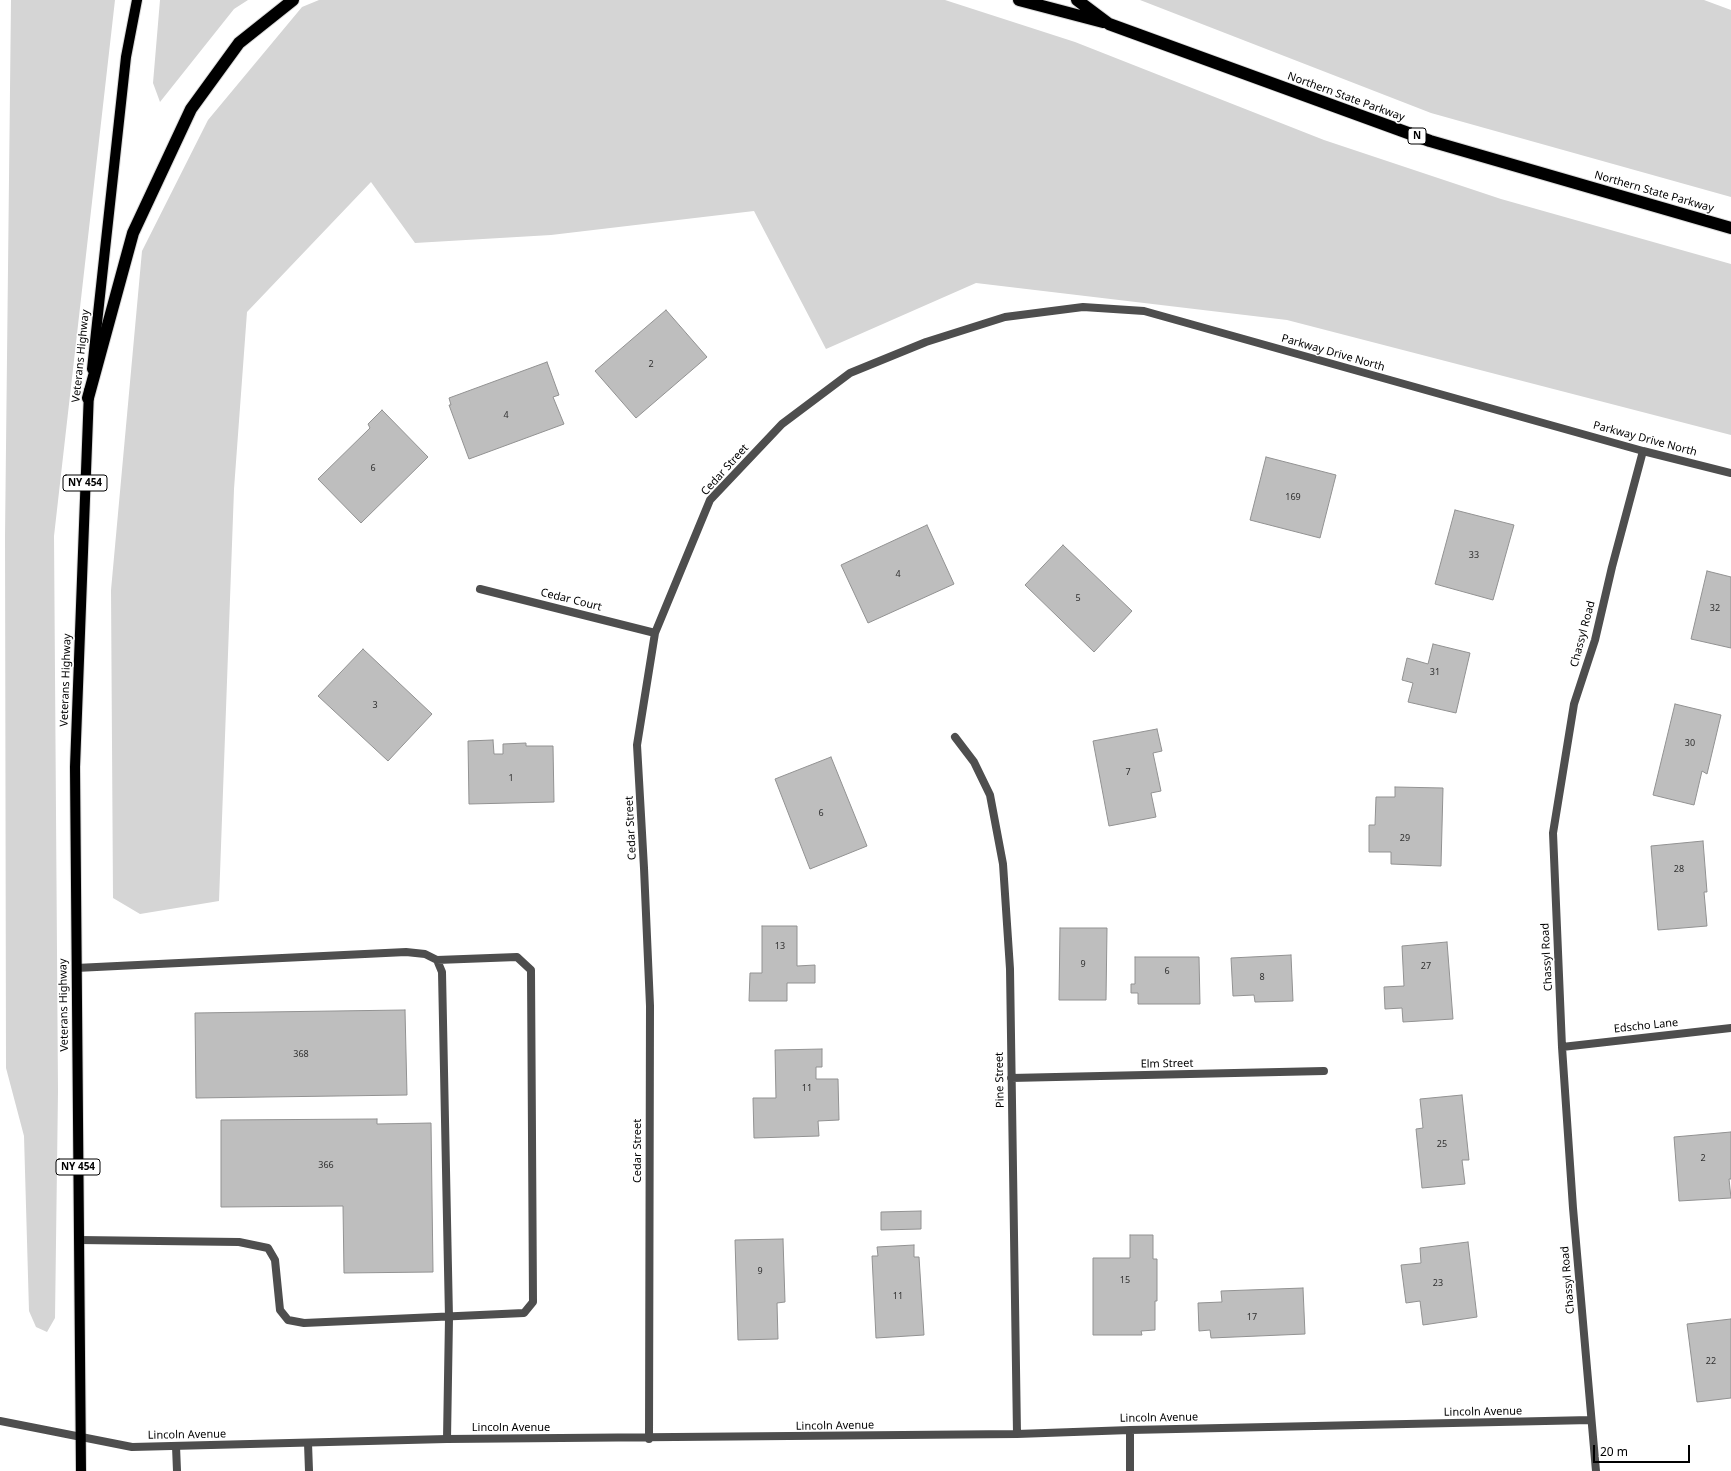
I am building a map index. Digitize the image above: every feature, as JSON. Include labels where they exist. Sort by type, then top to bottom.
[{"type":"highway","points":[[88,398],[133,233],[191,109],[239,44],[293,0]]},
{"type":"highway","points":[[1019,0],[1110,24]]},
{"type":"highway","name":"Northern State Parkway","points":[[1077,0],[1110,24],[1430,141],[1731,228]]},
{"type":"main road","name":"Veterans Highway","points":[[81,1437],[75,767],[88,398],[126,57],[137,0]]},
{"type":"main road","name":"NY 454","points":[[81,1437],[81,1471]]},
{"type":"street","name":"Parkway Drive North","points":[[926,342],[1005,317],[1084,307],[1144,311],[1643,451],[1731,473]]},
{"type":"street","name":"Cedar Street","points":[[648,1439],[650,1006],[637,745],[655,633],[710,500],[782,424],[850,373],[926,342]]},
{"type":"street","name":"Chassyl Road","points":[[1596,1471],[1573,1208],[1562,1047],[1552,834],[1574,704],[1595,640],[1612,568],[1643,451]]},
{"type":"street","name":"Cedar Court","points":[[480,589],[655,633]]},
{"type":"street","name":"Pine Street","points":[[955,737],[974,762],[990,795],[1003,864],[1010,969],[1010,1078],[1017,1434]]},
{"type":"street","points":[[76,968],[406,952],[425,954],[437,960],[518,957],[531,970],[534,1302],[524,1313],[449,1318],[304,1323],[288,1320],[280,1310],[275,1260],[268,1248],[238,1242],[79,1240]]},
{"type":"street","points":[[437,960],[442,972],[449,1318],[447,1439]]},
{"type":"street","name":"Edscho Lane","points":[[1562,1047],[1731,1028]]},
{"type":"street","name":"Elm Street","points":[[1010,1078],[1324,1071]]},
{"type":"street","name":"Lincoln Avenue","points":[[0,1421],[132,1447],[447,1439],[648,1439],[1017,1434],[1130,1430],[1591,1420]]},
{"type":"street","points":[[1130,1430],[1130,1471]]},
{"type":"street","points":[[308,1443],[309,1471]]},
{"type":"street","points":[[176,1446],[177,1471]]},
{"type":"shaded area","points":[[11,0],[115,0],[54,536],[58,1091],[55,1318],[47,1332],[36,1327],[29,1311],[24,1136],[6,1068],[5,536]]},
{"type":"shaded area","points":[[160,0],[248,0],[234,9],[160,102],[153,83]]},
{"type":"shaded area","points":[[319,0],[945,0],[1075,42],[1324,140],[1501,199],[1731,264],[1731,435],[1287,320],[976,283],[826,349],[754,211],[551,235],[415,243],[371,182],[247,312],[234,489],[219,901],[140,914],[113,898],[111,590],[142,251],[208,120],[302,7]]},
{"type":"shaded area","points":[[1140,0],[1704,0],[1731,10],[1731,197],[1431,113]]},
{"type":"building","points":[[666,310],[707,357],[636,418],[595,371]]},
{"type":"building","points":[[547,362],[559,395],[553,397],[564,424],[469,459],[449,405],[451,405],[449,398]]},
{"type":"building","points":[[382,410],[428,457],[361,523],[318,479],[370,428],[368,424]]},
{"type":"building","points":[[1266,457],[1336,475],[1320,538],[1250,520]]},
{"type":"building","points":[[1455,510],[1514,525],[1493,600],[1435,584]]},
{"type":"building","points":[[927,525],[954,584],[868,623],[841,565]]},
{"type":"building","points":[[1063,545],[1132,611],[1094,652],[1025,585]]},
{"type":"building","points":[[1707,571],[1731,577],[1731,648],[1691,639]]},
{"type":"building","points":[[1433,644],[1470,653],[1456,713],[1408,702],[1413,683],[1402,680],[1407,658],[1428,664]]},
{"type":"building","points":[[363,649],[432,714],[388,761],[318,696]]},
{"type":"building","points":[[1675,704],[1721,715],[1707,774],[1702,771],[1694,805],[1653,795]]},
{"type":"building","points":[[1157,729],[1162,751],[1153,753],[1161,791],[1151,793],[1156,817],[1109,826],[1093,741]]},
{"type":"building","points":[[493,740],[494,754],[503,754],[503,744],[526,743],[526,746],[553,746],[554,802],[469,804],[468,741]]},
{"type":"building","points":[[831,757],[867,846],[810,869],[775,779]]},
{"type":"building","points":[[1395,787],[1443,788],[1441,866],[1391,864],[1391,852],[1369,852],[1369,825],[1375,825],[1376,797],[1395,797]]},
{"type":"building","points":[[1703,841],[1707,892],[1704,892],[1707,926],[1658,930],[1651,846]]},
{"type":"building","points":[[762,926],[797,926],[797,966],[815,965],[815,983],[787,983],[787,1001],[749,1001],[750,973],[762,973]]},
{"type":"building","points":[[1060,928],[1107,928],[1106,1000],[1059,1000]]},
{"type":"building","points":[[1447,942],[1453,1019],[1403,1022],[1402,1008],[1385,1009],[1384,987],[1404,986],[1402,946]]},
{"type":"building","points":[[1291,955],[1293,1001],[1255,1002],[1254,995],[1233,996],[1231,958]]},
{"type":"building","points":[[1135,957],[1199,957],[1200,1004],[1138,1004],[1138,993],[1131,993],[1131,984],[1135,984]]},
{"type":"building","points":[[405,1010],[407,1095],[196,1098],[195,1013]]},
{"type":"building","points":[[822,1049],[822,1067],[816,1067],[816,1079],[838,1079],[839,1120],[818,1121],[819,1136],[754,1138],[753,1098],[776,1098],[775,1050]]},
{"type":"building","points":[[1462,1095],[1469,1160],[1462,1160],[1465,1184],[1422,1188],[1416,1129],[1423,1128],[1420,1099]]},
{"type":"building","points":[[377,1119],[377,1124],[431,1123],[433,1272],[344,1273],[343,1206],[221,1207],[221,1120]]},
{"type":"building","points":[[1731,1132],[1731,1179],[1729,1179],[1731,1198],[1679,1201],[1674,1137]]},
{"type":"building","points":[[921,1211],[921,1229],[881,1230],[881,1212]]},
{"type":"building","points":[[1130,1235],[1153,1235],[1153,1259],[1157,1259],[1155,1330],[1141,1331],[1142,1335],[1093,1335],[1093,1258],[1130,1258]]},
{"type":"building","points":[[783,1239],[785,1302],[777,1303],[778,1339],[738,1340],[735,1240]]},
{"type":"building","points":[[1468,1242],[1477,1317],[1423,1325],[1420,1301],[1406,1303],[1401,1265],[1421,1263],[1420,1248]]},
{"type":"building","points":[[914,1245],[914,1257],[919,1257],[924,1335],[876,1338],[872,1256],[878,1256],[877,1247]]},
{"type":"building","points":[[1303,1288],[1305,1334],[1211,1338],[1210,1330],[1199,1331],[1198,1303],[1222,1302],[1221,1291]]},
{"type":"building","points":[[1731,1319],[1731,1398],[1697,1402],[1687,1324]]}]
